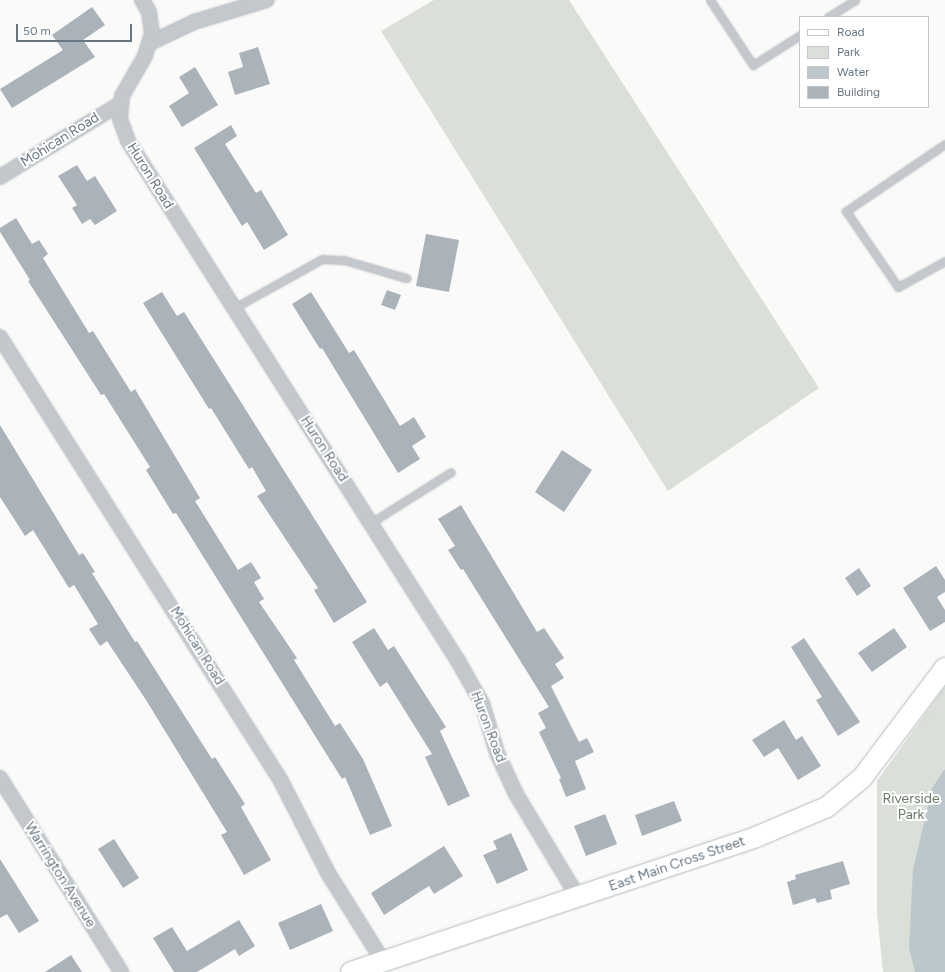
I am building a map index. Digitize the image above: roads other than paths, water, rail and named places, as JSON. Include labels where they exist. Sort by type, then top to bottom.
[{"type":"main road","name":"East Main Cross Street","points":[[351,972],[769,833],[827,807],[862,778],[945,668]]},
{"type":"street","name":"Huron Road","points":[[142,0],[152,22],[150,43],[127,86],[121,103],[120,119],[128,141],[372,522],[482,702],[498,753],[516,794],[578,897]]},
{"type":"street","points":[[150,43],[194,22],[267,0]]},
{"type":"street","name":"Mohican Road","points":[[0,177],[121,103]]},
{"type":"street","name":"Mohican Road","points":[[0,337],[281,781],[318,854],[383,961]]},
{"type":"street","name":"Warrington Avenue","points":[[0,778],[121,972]]},
{"type":"lane","points":[[710,0],[753,65],[799,36]]},
{"type":"lane","points":[[830,16],[856,0]]},
{"type":"lane","points":[[945,144],[846,211],[898,287],[945,261]]},
{"type":"lane","points":[[234,308],[322,259],[344,260],[406,278]]},
{"type":"lane","points":[[372,522],[451,472]]},
{"type":"water","points":[[945,769],[945,972],[915,972],[909,948],[913,870],[932,788]]},
{"type":"park label","name":"Riverside Park","points":[[911,808]]}]
